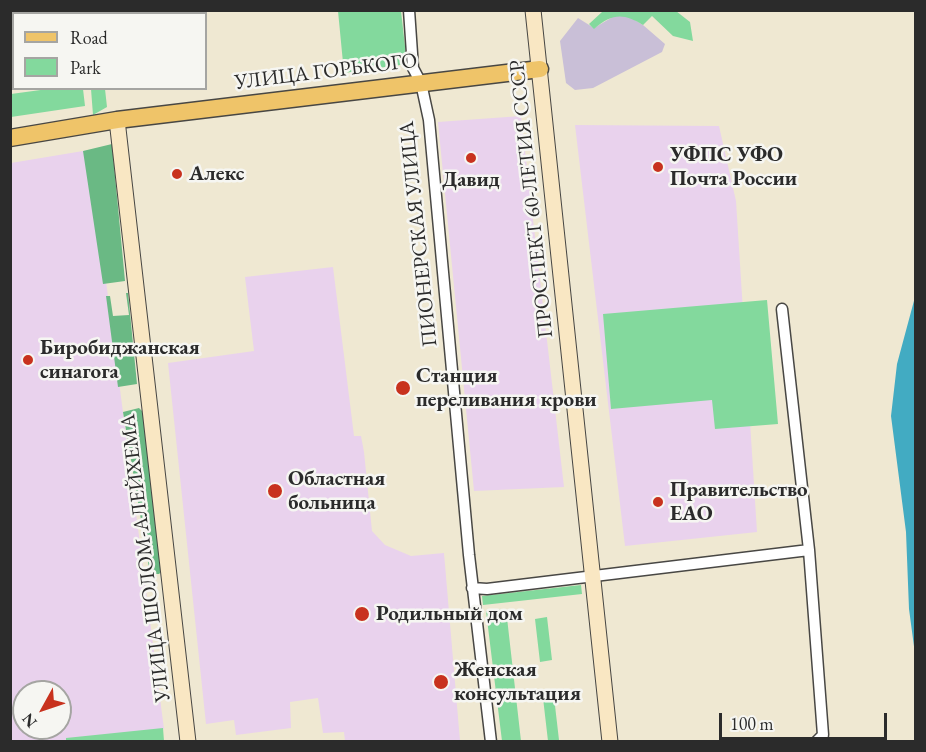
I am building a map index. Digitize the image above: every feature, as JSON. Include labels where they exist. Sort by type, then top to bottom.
[{"type":"main road","name":"ПРОСПЕКТ 60-ЛЕТИЯ СССР","points":[[533,10],[610,741]]},
{"type":"main road","name":"УЛИЦА ГОРЬКОГО","points":[[10,138],[117,120],[540,69]]},
{"type":"main road","name":"УЛИЦА ШОЛОМ-АЛЕЙХЕМА","points":[[117,120],[188,741]]},
{"type":"street","name":"ПИОНЕРСКАЯ УЛИЦА","points":[[409,10],[413,68],[421,83],[429,120],[472,588],[490,741]]},
{"type":"street","points":[[782,309],[809,550],[823,735],[816,741]]},
{"type":"street","points":[[472,588],[809,550]]},
{"type":"shaded area","points":[[616,15],[627,15],[643,25],[665,44],[662,52],[593,88],[575,90],[566,83],[560,41],[578,18],[594,28]]},
{"type":"shaded area","points":[[521,116],[564,487],[474,491],[438,122]]},
{"type":"shaded area","points":[[575,125],[719,126],[736,201],[757,532],[625,546]]},
{"type":"shaded area","points":[[89,150],[164,729],[93,741],[11,742],[11,163]]},
{"type":"shaded area","name":"Областная больница","points":[[333,267],[354,436],[361,436],[372,531],[385,545],[411,556],[444,553],[460,741],[345,741],[344,732],[323,733],[318,698],[290,702],[291,728],[236,735],[234,720],[206,724],[168,363],[254,351],[245,277]]},
{"type":"green space","points":[[11,11],[76,12],[12,12],[11,35]]},
{"type":"green space","points":[[338,11],[401,11],[407,64],[344,73]]},
{"type":"green space","points":[[676,11],[690,22],[693,41],[673,36],[652,16],[643,25],[630,18],[618,16],[594,29],[589,24],[602,12]]},
{"type":"green space","points":[[41,90],[83,90],[85,106],[11,117],[11,94]]},
{"type":"green space","points":[[91,90],[105,90],[107,107],[93,115]]},
{"type":"green space","points":[[112,144],[125,281],[103,284],[83,151]]},
{"type":"green space","points":[[126,293],[128,293],[137,384],[118,387],[106,296],[110,296],[113,316],[129,315]]},
{"type":"green space","points":[[767,300],[778,424],[715,429],[712,400],[611,409],[603,314]]},
{"type":"green space","points":[[139,408],[143,412],[162,571],[159,574],[150,574],[123,412]]},
{"type":"green space","points":[[581,585],[582,594],[483,605],[482,596]]},
{"type":"green space","points":[[506,609],[521,741],[502,741],[486,611]]},
{"type":"green space","points":[[547,617],[552,660],[540,662],[535,619]]},
{"type":"green space","points":[[554,697],[559,740],[548,741],[543,698]]},
{"type":"green space","points":[[163,728],[164,741],[66,741],[72,740],[72,737]]},
{"type":"water","points":[[915,297],[915,654],[909,609],[906,532],[891,416],[897,364]]},
{"type":"place","name":"Давид","points":[[471,158]]},
{"type":"place","name":"УФПС УФО Почта России","points":[[658,167]]},
{"type":"place","name":"Алекс","points":[[177,174]]},
{"type":"place","name":"Биробиджанская синагога","points":[[28,360]]},
{"type":"place","name":"Станция переливания крови","points":[[403,388]]},
{"type":"place","name":"Областная больница","points":[[275,491]]},
{"type":"place","name":"Правительство ЕАО","points":[[658,502]]},
{"type":"place","name":"Родильный дом","points":[[362,614]]},
{"type":"place","name":"Женская консультация","points":[[441,682]]}]
